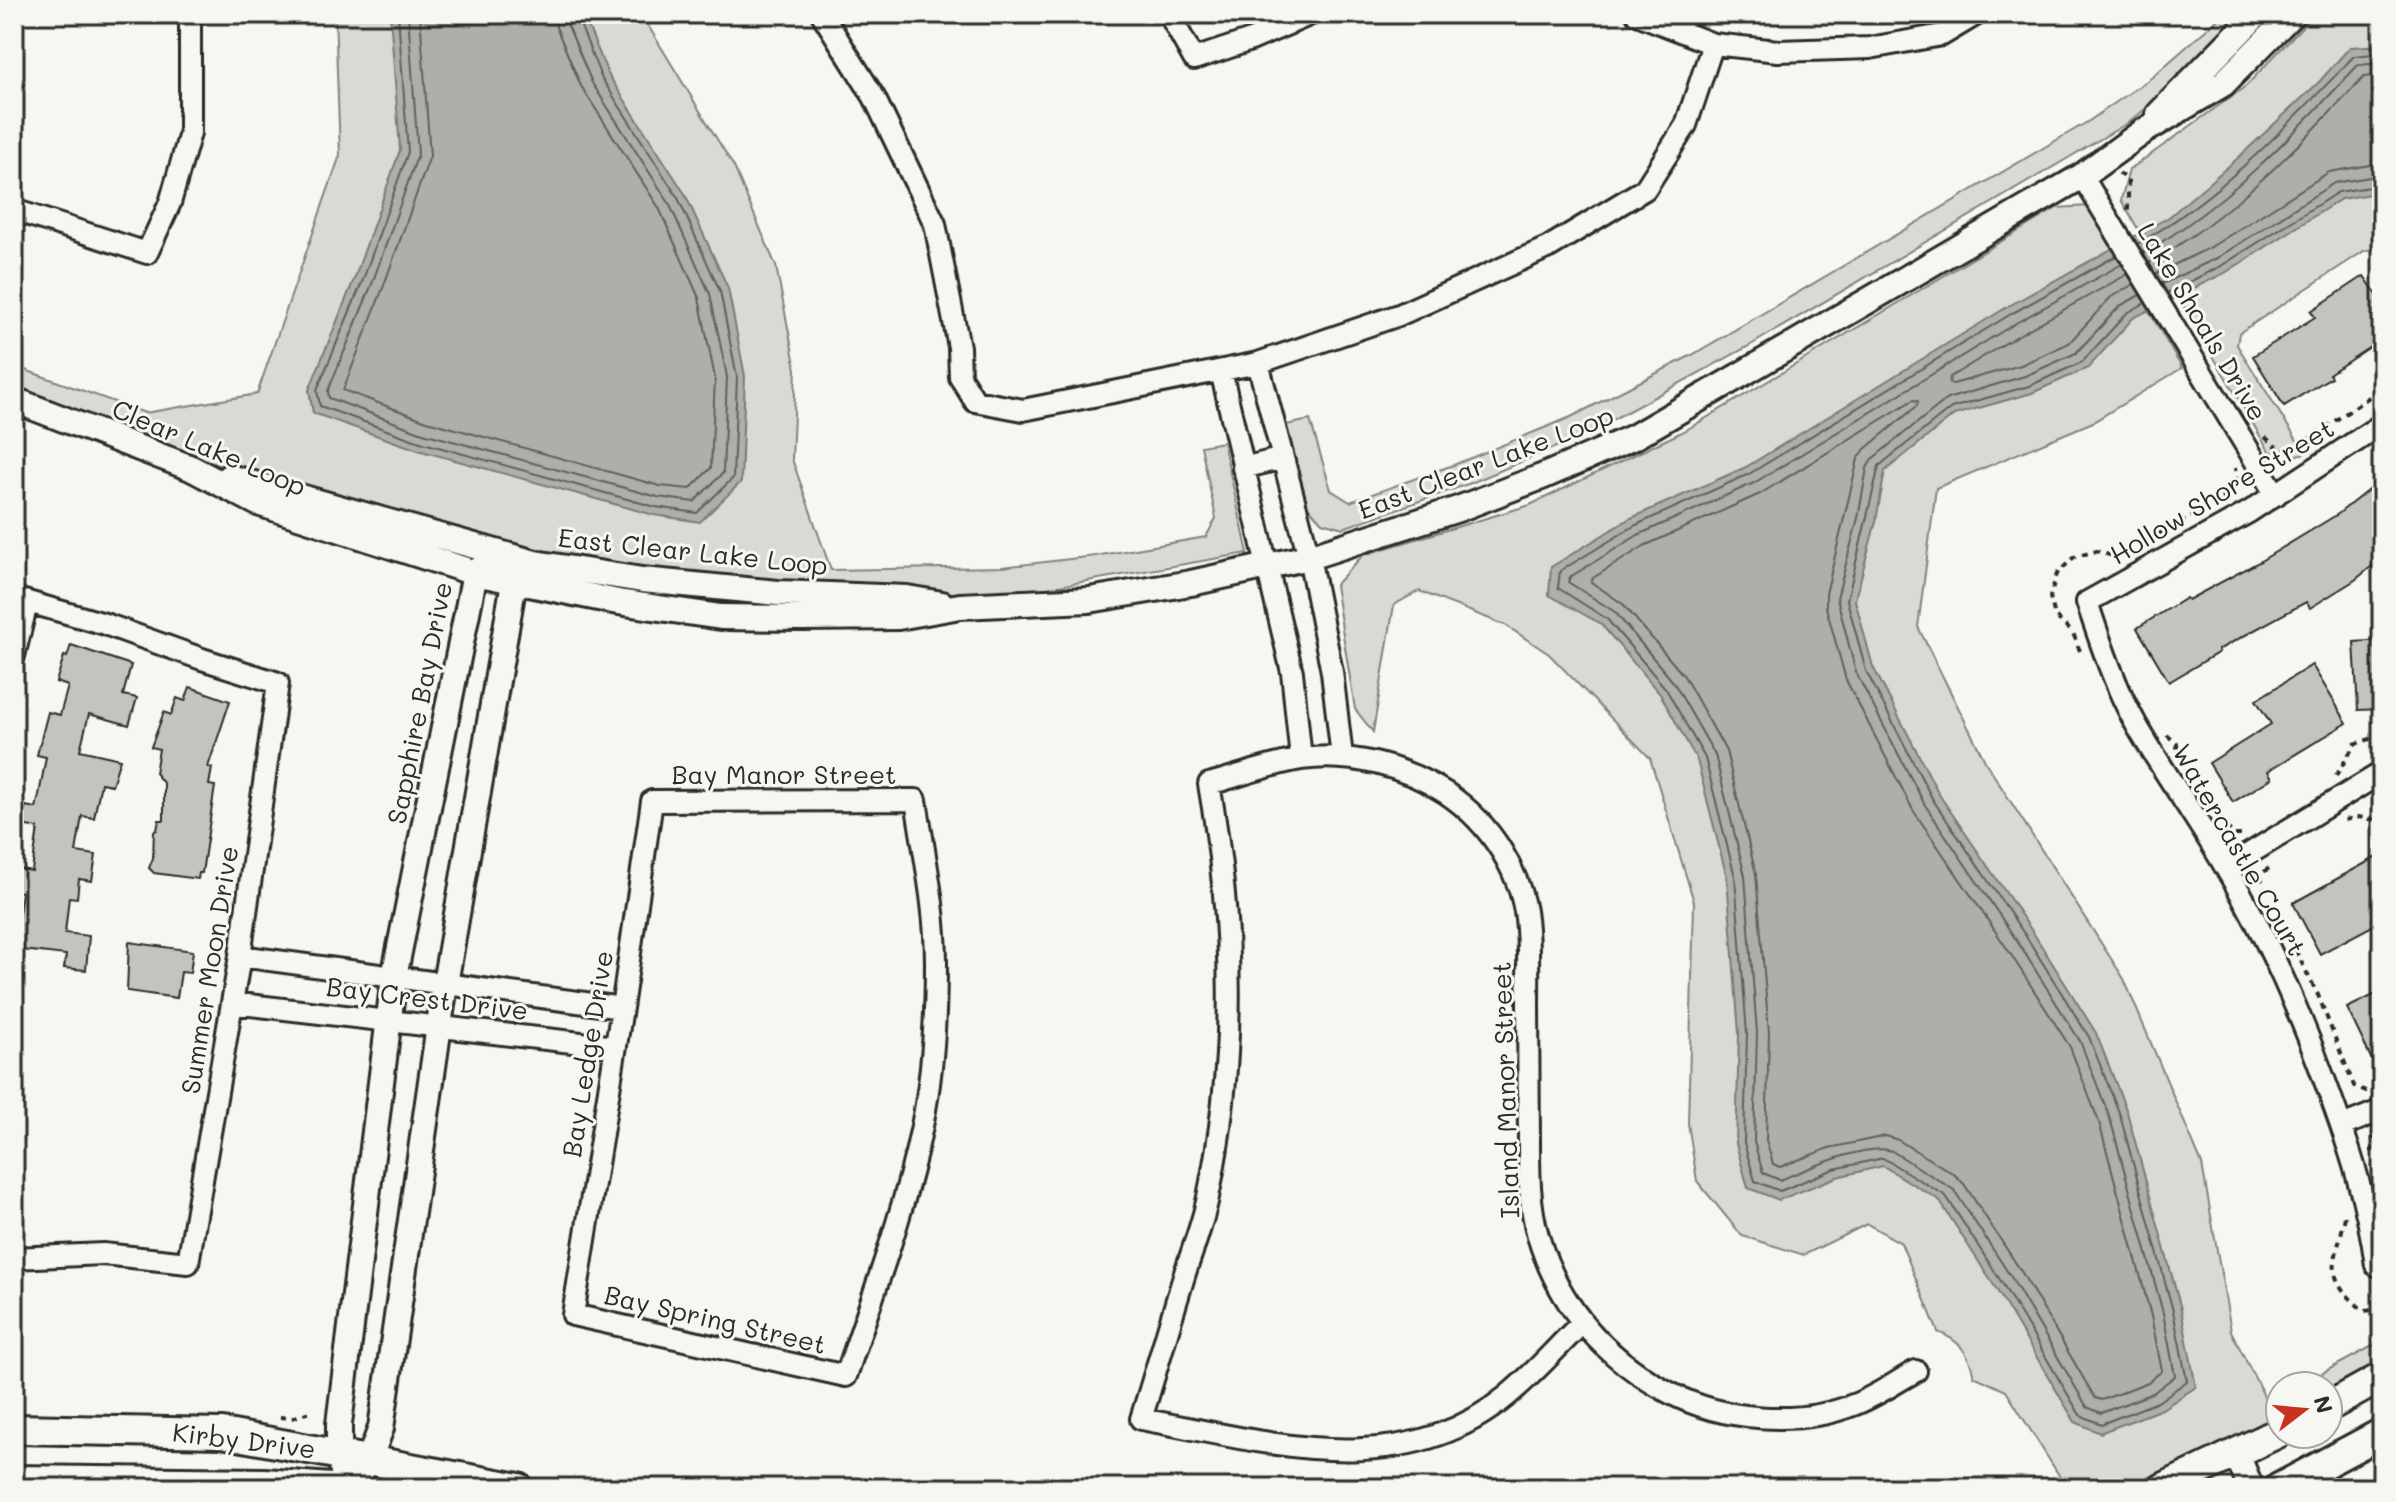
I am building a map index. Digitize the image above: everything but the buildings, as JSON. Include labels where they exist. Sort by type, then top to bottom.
[{"type":"main road","points":[[2344,1398],[2382,1377]]},
{"type":"main road","name":"Kirby Drive","points":[[14,1429],[222,1433],[519,1488]]},
{"type":"main road","points":[[2279,1488],[2382,1433]]},
{"type":"main road","points":[[2163,1488],[2193,1481],[2236,1452],[2264,1439]]},
{"type":"main road","name":"Kirby Drive","points":[[14,1480],[240,1482],[331,1488]]},
{"type":"street","points":[[14,210],[147,253],[170,203],[190,133],[188,14]]},
{"type":"street","points":[[822,14],[874,97],[935,224],[959,347],[960,377],[975,401],[1023,410],[1258,363],[1413,309],[1549,247],[1645,189],[1686,125],[1713,44]]},
{"type":"street","points":[[1169,14],[1194,59],[1251,40],[1311,14]]},
{"type":"street","points":[[1637,14],[1713,44],[1778,51],[1870,48],[1942,35],[1977,14]]},
{"type":"street","name":"East Clear Lake Loop","points":[[2144,131],[2175,94],[2257,14]]},
{"type":"street","name":"East Clear Lake Loop","points":[[475,573],[618,602],[721,617],[898,617],[960,606],[1089,600],[1309,557],[1458,509],[1634,437],[2082,176],[2144,131],[2223,84],[2292,14]]},
{"type":"street","name":"Lake Shoals Drive","points":[[2082,176],[2276,495]]},
{"type":"street","points":[[1258,363],[1309,557],[1332,672],[1342,757]]},
{"type":"street","points":[[1221,371],[1292,672],[1301,759]]},
{"type":"street","name":"Clear Lake Loop","points":[[14,400],[191,468],[258,503],[475,573]]},
{"type":"street","name":"Hollow Shore Street","points":[[2087,602],[2276,495],[2382,424]]},
{"type":"street","points":[[1243,468],[1283,458]]},
{"type":"street","name":"East Clear Lake Loop","points":[[191,468],[275,489],[499,555],[642,580],[778,593],[907,598],[960,606]]},
{"type":"street","points":[[499,555],[514,582]]},
{"type":"street","name":"Sapphire Bay Drive","points":[[348,1488],[339,1455],[339,1424],[394,977],[475,573],[499,555]]},
{"type":"street","name":"Sapphire Bay Drive","points":[[348,1488],[369,1460],[381,1428],[445,984],[514,582]]},
{"type":"street","points":[[14,656],[20,600]]},
{"type":"street","name":"Summer Moon Drive","points":[[14,1258],[103,1254],[188,1263],[240,956],[278,683],[105,624],[20,600]]},
{"type":"street","name":"Watercastle Court","points":[[2087,602],[2115,682],[2136,725],[2226,868],[2270,947],[2308,1035],[2342,1126],[2370,1219],[2376,1265]]},
{"type":"street","name":"Island Manor Street","points":[[1582,1323],[1506,1397],[1476,1417],[1441,1434],[1406,1445],[1370,1450],[1321,1450],[1141,1419],[1207,1201],[1222,1114],[1230,995],[1228,914],[1209,784],[1301,759],[1342,757],[1405,772],[1434,785],[1478,819],[1497,843],[1513,872],[1527,926],[1531,1199],[1537,1234],[1563,1296],[1582,1323],[1615,1358],[1645,1379],[1711,1409],[1781,1417],[1817,1414],[1852,1405],[1916,1371]]},
{"type":"street","points":[[2226,868],[2381,773]]},
{"type":"street","name":"Bay Manor Street","points":[[652,801],[916,800],[933,911],[936,962],[934,1032],[927,1096],[908,1189],[846,1376]]},
{"type":"street","name":"Bay Ledge Drive","points":[[573,1315],[652,801]]},
{"type":"street","name":"Bay Crest Drive","points":[[240,956],[622,1008]]},
{"type":"street","name":"Bay Crest Drive","points":[[232,1003],[616,1047]]},
{"type":"street","points":[[2342,1126],[2382,1110]]},
{"type":"street","name":"Bay Spring Street","points":[[573,1315],[846,1376]]},
{"type":"street","points":[[2236,1452],[2251,1488]]},
{"type":"path","points":[[2107,159],[2128,180],[2128,211]]},
{"type":"path","points":[[2258,431],[2281,451],[2296,448],[2382,388]]},
{"type":"path","points":[[2159,730],[2177,744],[2177,758]]},
{"type":"path","points":[[2332,784],[2355,744],[2382,735]]},
{"type":"path","points":[[2343,821],[2358,817],[2382,821]]},
{"type":"path","points":[[2217,819],[2235,835],[2245,835]]},
{"type":"path","points":[[2265,894],[2260,875],[2280,859]]},
{"type":"path","points":[[2272,906],[2318,995],[2354,1086],[2366,1091],[2382,1088]]},
{"type":"path","points":[[2374,1162],[2373,1139],[2382,1131]]},
{"type":"shaded area","points":[[335,14],[641,14],[734,167],[776,266],[796,369],[792,459],[831,570],[1002,567],[1095,556],[1206,537],[1216,518],[1201,446],[1223,442],[1248,553],[1001,596],[732,580],[529,552],[231,469],[14,392],[14,366],[145,413],[257,394],[340,155]]},
{"type":"shaded area","points":[[2224,14],[2248,14],[2226,40],[2131,121],[1749,346],[1584,435],[1471,483],[1343,528],[1322,522],[1307,506],[1286,425],[1310,420],[1331,490],[1350,502],[1456,464],[1571,417],[1692,355],[2089,121],[2151,78]]},
{"type":"shaded area","points":[[2314,14],[2382,14],[2382,247],[2364,251],[2239,333],[2237,345],[2305,453],[2288,458],[2269,451],[2121,200],[2129,170],[2246,86]]},
{"type":"shaded area","points":[[2088,206],[2182,368],[2093,422],[1936,488],[1918,627],[1986,763],[2124,979],[2202,1164],[2231,1331],[2264,1396],[2264,1423],[2127,1488],[2067,1488],[2006,1391],[1974,1376],[1962,1349],[1938,1332],[1901,1243],[1867,1224],[1804,1255],[1742,1236],[1697,1181],[1688,1123],[1694,902],[1650,758],[1549,654],[1505,625],[1419,591],[1394,605],[1373,732],[1355,709],[1335,585],[1363,555],[1530,505],[1686,430],[2057,208]]},
{"type":"shaded area","points":[[2382,1341],[2382,1359],[2344,1380],[2344,1370],[2328,1370]]},
{"type":"water","points":[[390,14],[583,14],[608,74],[685,194],[728,288],[745,376],[741,482],[700,522],[654,515],[418,450],[313,413],[309,390],[355,277],[400,150]]},
{"type":"water","points":[[2382,45],[2382,192],[2341,199],[2225,273],[2133,318],[2088,368],[2032,393],[1954,415],[1885,471],[1876,521],[1855,600],[1873,667],[1940,796],[2034,934],[2096,1033],[2127,1112],[2181,1309],[2196,1387],[2162,1409],[2100,1433],[2075,1422],[1939,1200],[1883,1166],[1837,1177],[1779,1200],[1748,1188],[1736,1144],[1739,1034],[1727,878],[1697,760],[1660,694],[1601,624],[1549,595],[1551,567],[1629,519],[1746,467],[2007,307],[2169,217],[2319,82],[2350,47]]}]
